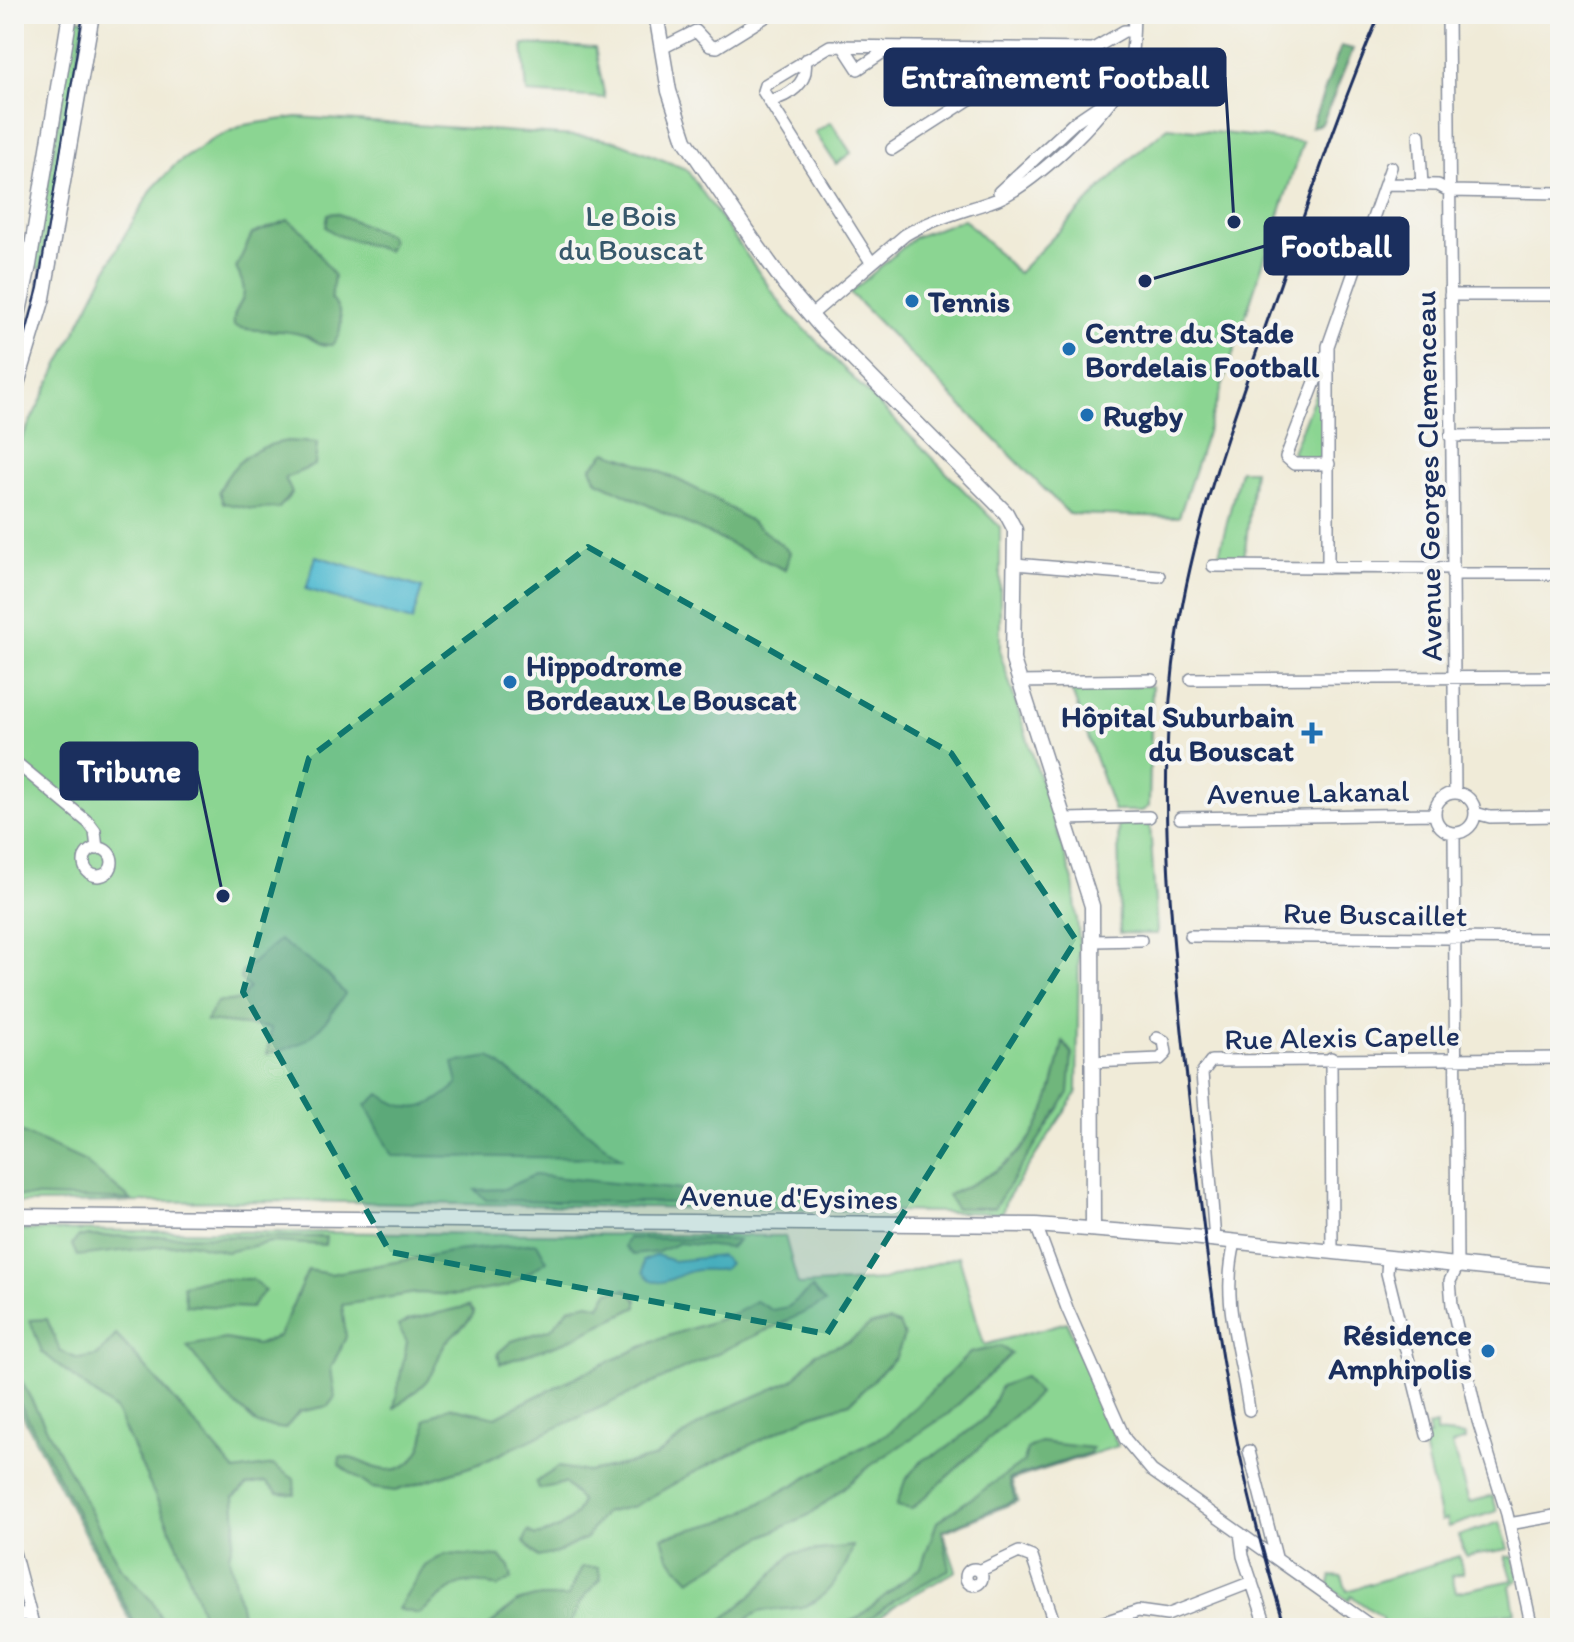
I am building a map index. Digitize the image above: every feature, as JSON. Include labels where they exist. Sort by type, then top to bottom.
[{"type":"street","points":[[14,335],[25,287],[70,14]]},
{"type":"street","points":[[14,394],[45,289],[92,14]]},
{"type":"street","points":[[656,14],[669,91],[687,143],[786,286],[1006,513],[1015,530],[1013,660],[1090,891],[1093,941],[1093,1229]]},
{"type":"street","points":[[662,48],[696,31],[710,46],[717,47],[770,14]]},
{"type":"street","points":[[811,315],[871,262],[921,226],[1005,194],[1091,116],[1120,87],[1132,53],[1134,14]]},
{"type":"street","name":"Avenue Georges Clemenceau","points":[[1448,14],[1455,793]]},
{"type":"street","points":[[871,262],[763,88],[830,46],[1093,49],[1124,31],[1133,31]]},
{"type":"street","points":[[843,46],[858,69],[888,49]]},
{"type":"street","points":[[892,149],[1047,49]]},
{"type":"street","points":[[1093,49],[1120,87]]},
{"type":"street","points":[[998,50],[1012,73]]},
{"type":"street","points":[[769,101],[795,89],[804,79],[805,60]]},
{"type":"street","points":[[1419,135],[1422,185]]},
{"type":"street","points":[[1329,464],[1294,464],[1286,457],[1391,167]]},
{"type":"street","points":[[1386,184],[1438,185],[1449,191],[1560,193]]},
{"type":"street","points":[[25,287],[45,289]]},
{"type":"street","points":[[1450,295],[1560,295]]},
{"type":"street","points":[[1328,346],[1328,568]]},
{"type":"street","points":[[1450,436],[1560,435]]},
{"type":"street","points":[[1015,564],[1159,576]]},
{"type":"street","points":[[1213,566],[1560,574]]},
{"type":"street","points":[[1191,679],[1560,677]]},
{"type":"street","points":[[1018,682],[1152,680]]},
{"type":"street","points":[[14,761],[89,823],[95,831],[97,849]]},
{"type":"street","points":[[1455,793],[1472,802],[1475,813],[1469,828],[1454,833],[1441,827],[1435,814],[1441,799],[1455,793]]},
{"type":"street","points":[[1475,813],[1490,817],[1560,816]]},
{"type":"street","name":"Avenue Lakanal","points":[[1180,818],[1435,814]]},
{"type":"street","points":[[1067,819],[1149,817]]},
{"type":"street","points":[[1454,833],[1457,1267],[1450,1281],[1452,1305],[1478,1421],[1509,1524],[1532,1628]]},
{"type":"street","name":"Rue Buscaillet","points":[[1190,936],[1560,939]]},
{"type":"street","points":[[1093,941],[1141,940]]},
{"type":"street","points":[[1092,1062],[1160,1059],[1166,1053],[1164,1041],[1157,1038]]},
{"type":"street","points":[[1331,1058],[1332,1252]]},
{"type":"street","name":"Rue Alexis Capelle","points":[[1215,1240],[1202,1073],[1211,1061],[1560,1058]]},
{"type":"street","name":"Avenue d'Eysines","points":[[14,1216],[1036,1225],[1215,1240],[1560,1276]]},
{"type":"street","points":[[1036,1225],[1067,1308],[1125,1439],[1152,1471],[1374,1628]]},
{"type":"street","points":[[1235,1243],[1227,1274],[1227,1295],[1249,1410]]},
{"type":"street","points":[[1388,1259],[1387,1273],[1427,1435]]},
{"type":"street","points":[[1249,1451],[1276,1557]]},
{"type":"street","points":[[1509,1524],[1560,1515]]},
{"type":"street","points":[[1240,1533],[1243,1556],[1267,1628]]},
{"type":"street","points":[[14,1552],[34,1628]]},
{"type":"street","points":[[979,1571],[1019,1552],[1032,1557],[1056,1628]]},
{"type":"street","points":[[1086,1628],[1138,1611],[1167,1615],[1252,1582]]},
{"type":"street","points":[[14,1617],[30,1613]]},
{"type":"highlighted area","points":[[588,547],[951,753],[1076,940],[827,1334],[390,1252],[243,992],[309,758]]},
{"type":"green space","points":[[75,18],[84,20],[44,269],[34,267]]},
{"type":"green space","points":[[523,44],[595,48],[605,98],[527,93]]},
{"type":"green space","points":[[1341,46],[1353,49],[1322,124],[1311,127]]},
{"type":"green space","name":"Hippodrome Bordeaux Le Bouscat","points":[[297,117],[589,137],[616,141],[686,169],[784,308],[1000,527],[1000,653],[1073,881],[1079,939],[1077,1093],[1006,1200],[1002,1213],[291,1201],[14,1203],[14,454],[120,243],[153,188],[175,165],[213,139],[244,125]]},
{"type":"green space","points":[[831,122],[851,153],[836,164],[815,132]]},
{"type":"green space","name":"Centre du Stade Bordelais Football","points":[[1168,127],[1303,142],[1179,517],[1069,514],[850,293],[915,237],[964,219],[1018,273],[1130,159]]},
{"type":"green space","points":[[336,213],[388,235],[391,241],[387,251],[335,234],[326,227],[328,214]]},
{"type":"green space","points":[[288,220],[304,232],[334,276],[331,299],[338,309],[341,322],[339,334],[332,345],[294,333],[234,326],[244,289],[236,268],[252,234]]},
{"type":"green space","points":[[1317,390],[1324,393],[1324,456],[1317,460],[1300,460],[1292,452]]},
{"type":"green space","points":[[287,441],[317,443],[315,465],[285,478],[292,493],[279,508],[252,509],[223,503],[219,491],[238,463],[254,451]]},
{"type":"green space","points":[[606,452],[680,481],[749,520],[790,552],[785,570],[597,481],[591,468]]},
{"type":"green space","points":[[1240,470],[1254,470],[1244,560],[1223,560],[1219,554]]},
{"type":"green space","points":[[1070,686],[1152,686],[1149,806],[1142,811],[1114,811]]},
{"type":"green space","points":[[1118,824],[1150,824],[1157,934],[1120,933]]},
{"type":"green space","points":[[279,940],[327,974],[345,994],[314,1034],[295,1046],[267,1054],[271,1028],[206,1021],[217,1002],[240,1000],[249,988],[240,979],[242,972]]},
{"type":"green space","points":[[1063,1042],[1072,1053],[1069,1093],[994,1208],[955,1208],[948,1195],[999,1168],[1031,1138],[1049,1098]]},
{"type":"green space","points":[[490,1057],[621,1158],[392,1156],[366,1105],[380,1094],[412,1108],[430,1104],[458,1084],[453,1063]]},
{"type":"green space","points":[[14,1129],[84,1161],[131,1200],[14,1196]]},
{"type":"green space","points":[[534,1175],[681,1190],[685,1203],[486,1200],[475,1190],[504,1189]]},
{"type":"green space","points":[[14,1230],[785,1236],[798,1285],[883,1280],[959,1256],[984,1345],[1067,1322],[1118,1446],[1011,1480],[1018,1501],[943,1532],[956,1571],[900,1602],[864,1628],[134,1628],[14,1399]]},
{"type":"green space","points":[[79,1236],[326,1237],[325,1245],[271,1242],[226,1252],[190,1243],[77,1256],[72,1245]]},
{"type":"green space","points":[[628,1238],[738,1240],[730,1248],[679,1243],[658,1252],[633,1255],[624,1247]]},
{"type":"green space","points":[[537,1243],[547,1261],[508,1286],[457,1295],[416,1293],[342,1305],[346,1337],[331,1368],[335,1397],[328,1406],[299,1412],[285,1429],[258,1425],[223,1393],[187,1346],[225,1339],[257,1345],[279,1336],[308,1270],[330,1274],[455,1251]]},
{"type":"green space","points":[[209,1279],[252,1279],[265,1290],[251,1308],[186,1305],[183,1285]]},
{"type":"green space","points":[[812,1288],[825,1303],[479,1464],[395,1491],[372,1488],[339,1465],[340,1457],[346,1457],[376,1468],[398,1469],[407,1465],[420,1450],[425,1420],[449,1407],[496,1417],[653,1342],[731,1315],[756,1301],[772,1310],[788,1307]]},
{"type":"green space","points":[[627,1289],[637,1300],[637,1307],[567,1341],[500,1364],[498,1353],[512,1341],[551,1329],[569,1308],[588,1303],[600,1306],[608,1292]]},
{"type":"green space","points":[[469,1306],[474,1313],[445,1345],[425,1383],[394,1408],[407,1342],[398,1326],[409,1320]]},
{"type":"green space","points":[[47,1319],[60,1351],[78,1359],[97,1356],[116,1335],[235,1471],[273,1465],[294,1479],[295,1494],[278,1493],[266,1482],[248,1485],[234,1497],[236,1525],[229,1556],[245,1628],[207,1628],[179,1548],[116,1411],[42,1352],[30,1320]]},
{"type":"green space","points":[[889,1321],[899,1324],[904,1336],[896,1357],[850,1403],[811,1415],[693,1473],[635,1506],[604,1513],[586,1538],[557,1553],[538,1557],[524,1542],[528,1531],[535,1536],[557,1529],[570,1520],[579,1508],[581,1501],[565,1483],[539,1489],[536,1482],[559,1467],[589,1472],[653,1458],[714,1414],[793,1380],[816,1353],[850,1341],[870,1325]]},
{"type":"green space","points":[[1001,1346],[1011,1354],[948,1414],[870,1466],[813,1513],[764,1536],[690,1580],[668,1557],[662,1537],[720,1522],[744,1512],[890,1432],[970,1353]]},
{"type":"green space","points":[[14,1367],[120,1567],[152,1601],[166,1628],[137,1628],[14,1392]]},
{"type":"green space","points":[[1024,1377],[1039,1393],[912,1509],[896,1506],[906,1478],[924,1459],[946,1449],[987,1416],[1001,1386]]},
{"type":"green space","points":[[1436,1425],[1436,1433],[1465,1436],[1465,1440],[1452,1445],[1469,1502],[1493,1496],[1497,1511],[1448,1527],[1446,1519],[1441,1521],[1422,1438],[1429,1436],[1427,1427]]},
{"type":"green space","points":[[1040,1442],[1092,1448],[1090,1453],[1009,1479],[1015,1500],[942,1531],[950,1569],[899,1597],[857,1628],[834,1628],[856,1619],[921,1567],[937,1522],[1024,1462],[1027,1449]]},
{"type":"green space","points":[[1500,1522],[1509,1549],[1466,1556],[1458,1536]]},
{"type":"green space","points":[[853,1546],[834,1583],[810,1604],[761,1612],[738,1628],[712,1628],[751,1596],[793,1553]]},
{"type":"green space","points":[[445,1554],[500,1557],[509,1566],[512,1579],[498,1587],[473,1582],[454,1587],[419,1614],[398,1609],[425,1566]]},
{"type":"green space","points":[[1459,1556],[1463,1573],[1452,1576],[1456,1592],[1513,1580],[1505,1556],[1513,1557],[1519,1579],[1510,1586],[1515,1613],[1382,1625],[1382,1618],[1351,1596],[1349,1601],[1328,1586],[1331,1576],[1342,1577],[1347,1591]]},
{"type":"green space","points":[[582,1567],[598,1567],[601,1579],[584,1597],[568,1628],[486,1628],[517,1602],[535,1597],[568,1597]]},
{"type":"water","points":[[316,556],[422,588],[412,621],[306,589]]},
{"type":"water","points":[[656,1255],[673,1261],[721,1256],[729,1263],[724,1269],[697,1270],[655,1282],[643,1272],[643,1261]]},
{"type":"tram line","points":[[14,379],[38,288],[83,14]]},
{"type":"railway","points":[[1286,1628],[1249,1495],[1222,1361],[1212,1293],[1171,917],[1167,746],[1178,631],[1207,503],[1325,154],[1380,14]]},
{"type":"place","name":"Entraînement Football","points":[[1234,222]]},
{"type":"place","name":"Football","points":[[1145,281]]},
{"type":"place","name":"Tennis","points":[[912,301]]},
{"type":"place","name":"Centre du Stade Bordelais Football","points":[[1069,349]]},
{"type":"place","name":"Rugby","points":[[1087,415]]},
{"type":"place","name":"Hippodrome Bordeaux Le Bouscat","points":[[510,682]]},
{"type":"place","name":"Hôpital Suburbain du Bouscat","points":[[1312,733]]},
{"type":"place","name":"Tribune","points":[[223,896]]},
{"type":"place","name":"Résidence Amphipolis","points":[[1488,1351]]},
{"type":"park label","name":"Le Bois du Bouscat","points":[[631,232]]}]
